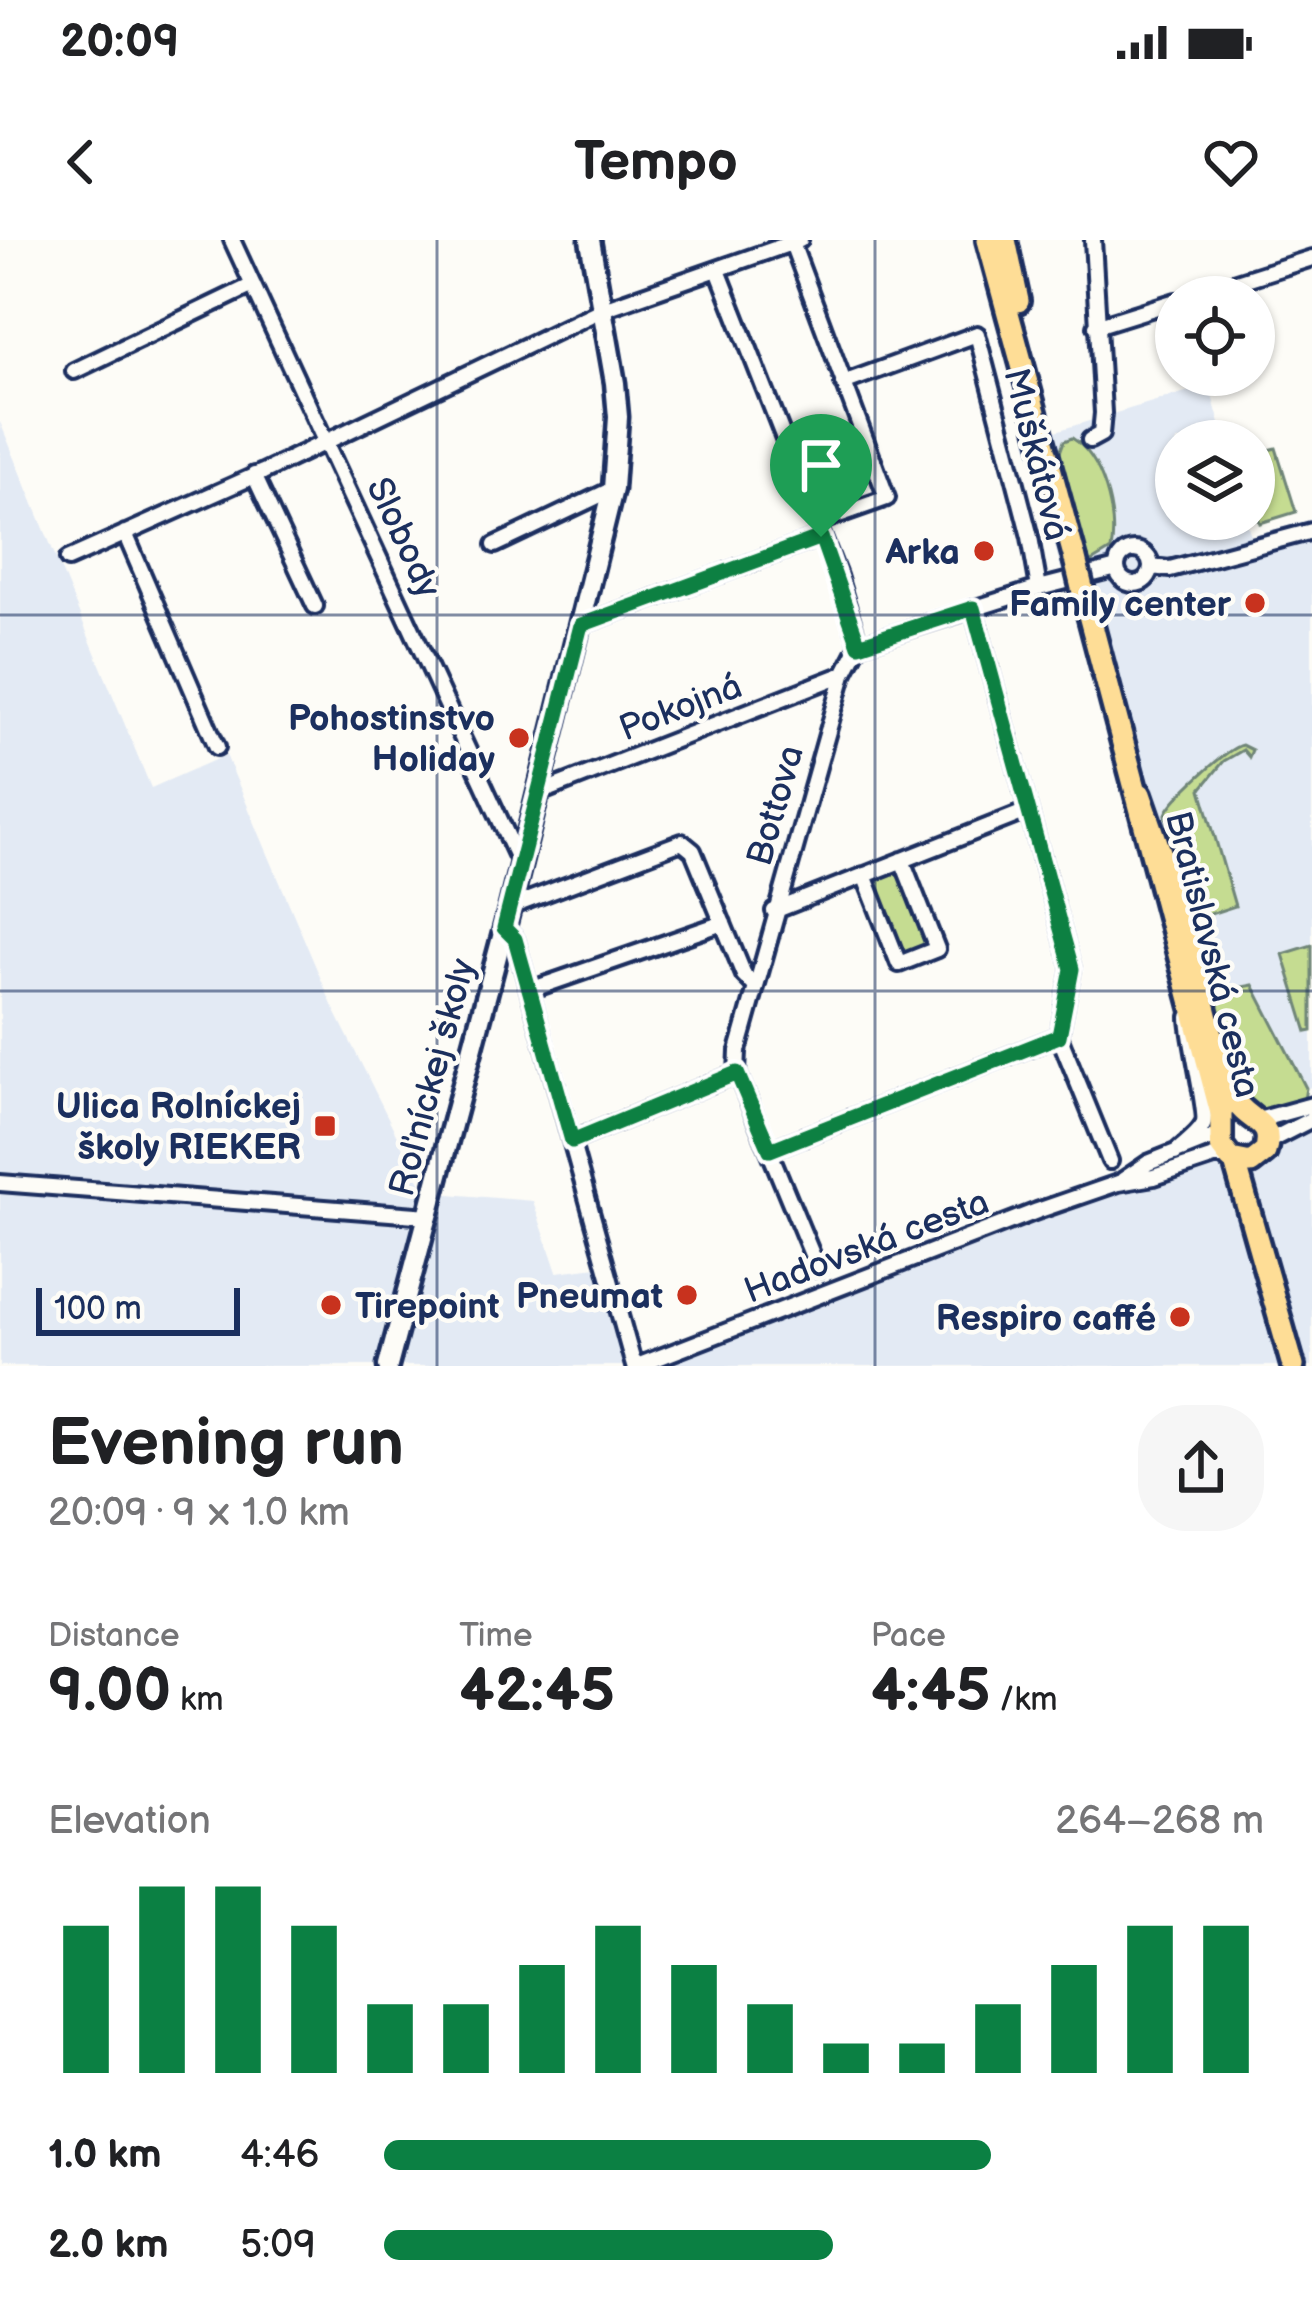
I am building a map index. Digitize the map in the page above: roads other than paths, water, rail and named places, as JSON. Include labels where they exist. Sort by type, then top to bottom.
[{"type":"main road","name":"Roľníckej školy","points":[[388,1366],[510,907],[613,489],[618,417],[590,240]]},
{"type":"main road","name":"Bratislavská cesta","points":[[988,240],[1075,559]]},
{"type":"main road","name":"Bratislavská cesta","points":[[1005,240],[1083,592],[1140,794],[1188,994],[1293,1366]]},
{"type":"main road","name":"Bratislavská cesta","points":[[1140,794],[1183,918],[1224,1083],[1258,1125],[1265,1152],[1233,1149]]},
{"type":"main road","name":"Bratislavská cesta","points":[[1233,1149],[1233,1118],[1258,1125]]},
{"type":"street","name":"Slobody","points":[[232,240],[519,861]]},
{"type":"street","points":[[1090,440],[1101,434],[1102,401],[1093,240]]},
{"type":"street","points":[[68,559],[254,476],[602,309],[796,241],[887,498],[581,625]]},
{"type":"street","points":[[1255,276],[1312,258]]},
{"type":"street","points":[[718,269],[859,645],[1117,568]]},
{"type":"street","points":[[74,371],[254,286]]},
{"type":"street","points":[[1096,326],[1155,308]]},
{"type":"street","name":"Muškátová","points":[[843,383],[977,334],[1039,588]]},
{"type":"street","points":[[254,476],[315,606]]},
{"type":"street","points":[[495,545],[613,489]]},
{"type":"street","points":[[1151,567],[1170,569],[1312,531]]},
{"type":"street","points":[[125,533],[217,747]]},
{"type":"street","points":[[1133,550],[1145,554],[1151,567],[1146,579],[1136,584],[1123,580],[1117,568],[1122,554],[1133,550]]},
{"type":"street","points":[[973,608],[1072,969],[1059,1036],[1110,1162]]},
{"type":"street","name":"Bottova","points":[[737,1073],[738,1051],[774,911],[844,674],[859,645]]},
{"type":"street","name":"Pokojná","points":[[538,794],[844,674]]},
{"type":"street","points":[[774,911],[1027,811]]},
{"type":"street","points":[[510,907],[682,842],[693,851],[744,975],[754,985]]},
{"type":"street","points":[[864,875],[899,964],[938,949],[902,860]]},
{"type":"street","points":[[530,990],[723,923]]},
{"type":"street","points":[[504,928],[515,939],[636,1366]]},
{"type":"street","points":[[1175,1153],[1201,1129],[1206,1116],[1190,1039],[1188,994]]},
{"type":"street","points":[[770,1150],[1059,1036]]},
{"type":"street","points":[[572,1141],[737,1073],[818,1269]]},
{"type":"street","points":[[1258,1125],[1312,1106]]},
{"type":"street","points":[[1258,1125],[1312,1119]]},
{"type":"street","name":"Hadovská cesta","points":[[1118,1183],[1148,1163],[1175,1153],[1233,1149]]},
{"type":"street","name":"Hadovská cesta","points":[[636,1366],[1118,1183],[1154,1177],[1233,1149]]},
{"type":"street","points":[[0,1183],[429,1216]]},
{"type":"place","name":"Arka","points":[[984,551]]},
{"type":"place","name":"Family center","points":[[1255,603]]},
{"type":"place","name":"Pohostinstvo Holiday","points":[[519,738]]},
{"type":"place","name":"Ulica Rolníckej školy RIEKER","points":[[325,1126]]},
{"type":"place","name":"Pneumat","points":[[687,1295]]},
{"type":"place","name":"Tirepoint","points":[[331,1305]]},
{"type":"place","name":"Respiro caffé","points":[[1180,1317]]}]
